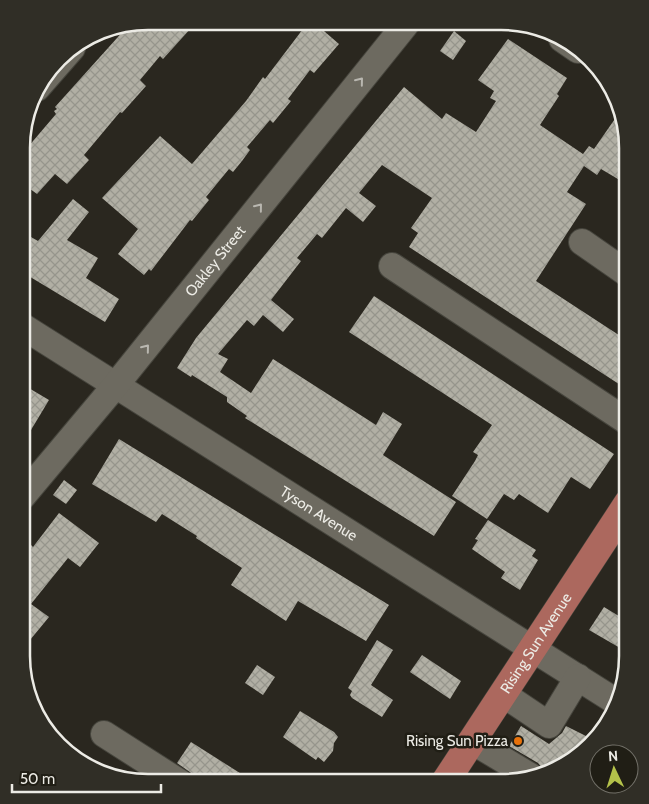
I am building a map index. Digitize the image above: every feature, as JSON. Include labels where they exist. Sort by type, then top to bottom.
[{"type":"main road","name":"Rising Sun Avenue","points":[[449,774],[532,649],[619,523]]},
{"type":"street","name":"Oakley Street","points":[[30,488],[115,386],[401,30]]},
{"type":"street","points":[[582,242],[619,268]]},
{"type":"street","points":[[392,266],[619,416]]},
{"type":"street","name":"Tyson Avenue","points":[[30,331],[611,698]]},
{"type":"street","points":[[503,694],[549,725],[578,678]]},
{"type":"street","points":[[104,734],[166,774]]},
{"type":"street","points":[[472,741],[523,772]]},
{"type":"building","points":[[148,30],[189,30],[163,59],[160,56],[140,80],[146,86],[122,113],[120,112],[84,155],[89,160],[67,184],[55,174],[37,194],[30,189],[30,144],[56,114],[54,111],[57,109],[55,107],[121,33]]},
{"type":"building","points":[[302,30],[323,30],[339,44],[314,73],[310,70],[288,99],[291,101],[273,123],[270,120],[247,147],[250,150],[242,161],[233,172],[229,169],[206,197],[209,200],[192,221],[190,220],[151,271],[149,269],[144,275],[118,254],[138,229],[102,198],[160,136],[192,164],[246,101],[263,77],[265,79]]},
{"type":"building","points":[[454,31],[466,41],[453,60],[440,51]]},
{"type":"building","points":[[508,39],[567,78],[557,94],[559,96],[540,125],[583,154],[589,146],[594,149],[615,118],[619,148],[619,180],[601,169],[597,175],[584,166],[567,192],[586,204],[536,281],[619,335],[619,384],[409,247],[418,233],[411,228],[432,198],[382,165],[359,193],[376,206],[363,222],[346,208],[322,238],[317,234],[297,258],[301,261],[271,300],[294,319],[283,332],[263,315],[254,326],[247,320],[218,354],[228,359],[220,372],[251,393],[273,359],[376,425],[383,412],[402,424],[383,455],[456,502],[434,536],[245,418],[247,416],[227,402],[227,397],[177,368],[196,338],[404,87],[442,119],[446,113],[476,132],[496,101],[490,98],[494,91],[478,80]]},
{"type":"building","points":[[73,199],[89,212],[67,240],[98,258],[86,278],[119,299],[105,322],[30,277],[30,236],[38,241]]},
{"type":"building","points":[[374,296],[614,454],[590,489],[571,477],[548,513],[519,494],[514,500],[504,494],[487,519],[452,496],[478,455],[473,452],[492,425],[349,332]]},
{"type":"building","points":[[30,389],[49,400],[30,432]]},
{"type":"building","points":[[119,439],[389,605],[366,641],[298,601],[286,621],[231,585],[242,568],[196,538],[197,536],[162,514],[156,522],[92,484]]},
{"type":"building","points":[[64,480],[77,490],[66,504],[53,495]]},
{"type":"building","points":[[59,513],[99,543],[80,567],[68,558],[31,604],[49,617],[30,640],[30,546],[33,547]]},
{"type":"building","points":[[488,520],[536,550],[532,556],[538,560],[520,590],[501,578],[505,572],[472,549],[478,540],[475,539]]},
{"type":"building","points":[[604,607],[619,616],[619,647],[589,630]]},
{"type":"building","points":[[377,640],[393,650],[371,685],[393,700],[382,717],[352,698],[350,695],[352,691],[348,688]]},
{"type":"building","points":[[422,655],[461,681],[450,699],[410,672]]},
{"type":"building","points":[[257,665],[275,677],[263,695],[245,683]]},
{"type":"building","points":[[300,711],[334,732],[338,737],[334,743],[333,751],[324,762],[318,757],[316,760],[283,737]]},
{"type":"building","points":[[521,726],[549,744],[562,733],[566,726],[587,736],[573,750],[541,767],[509,746]]},
{"type":"building","points":[[191,742],[241,774],[193,774],[177,763]]},
{"type":"place","name":"Rising Sun Pizza","points":[[518,741]]}]
